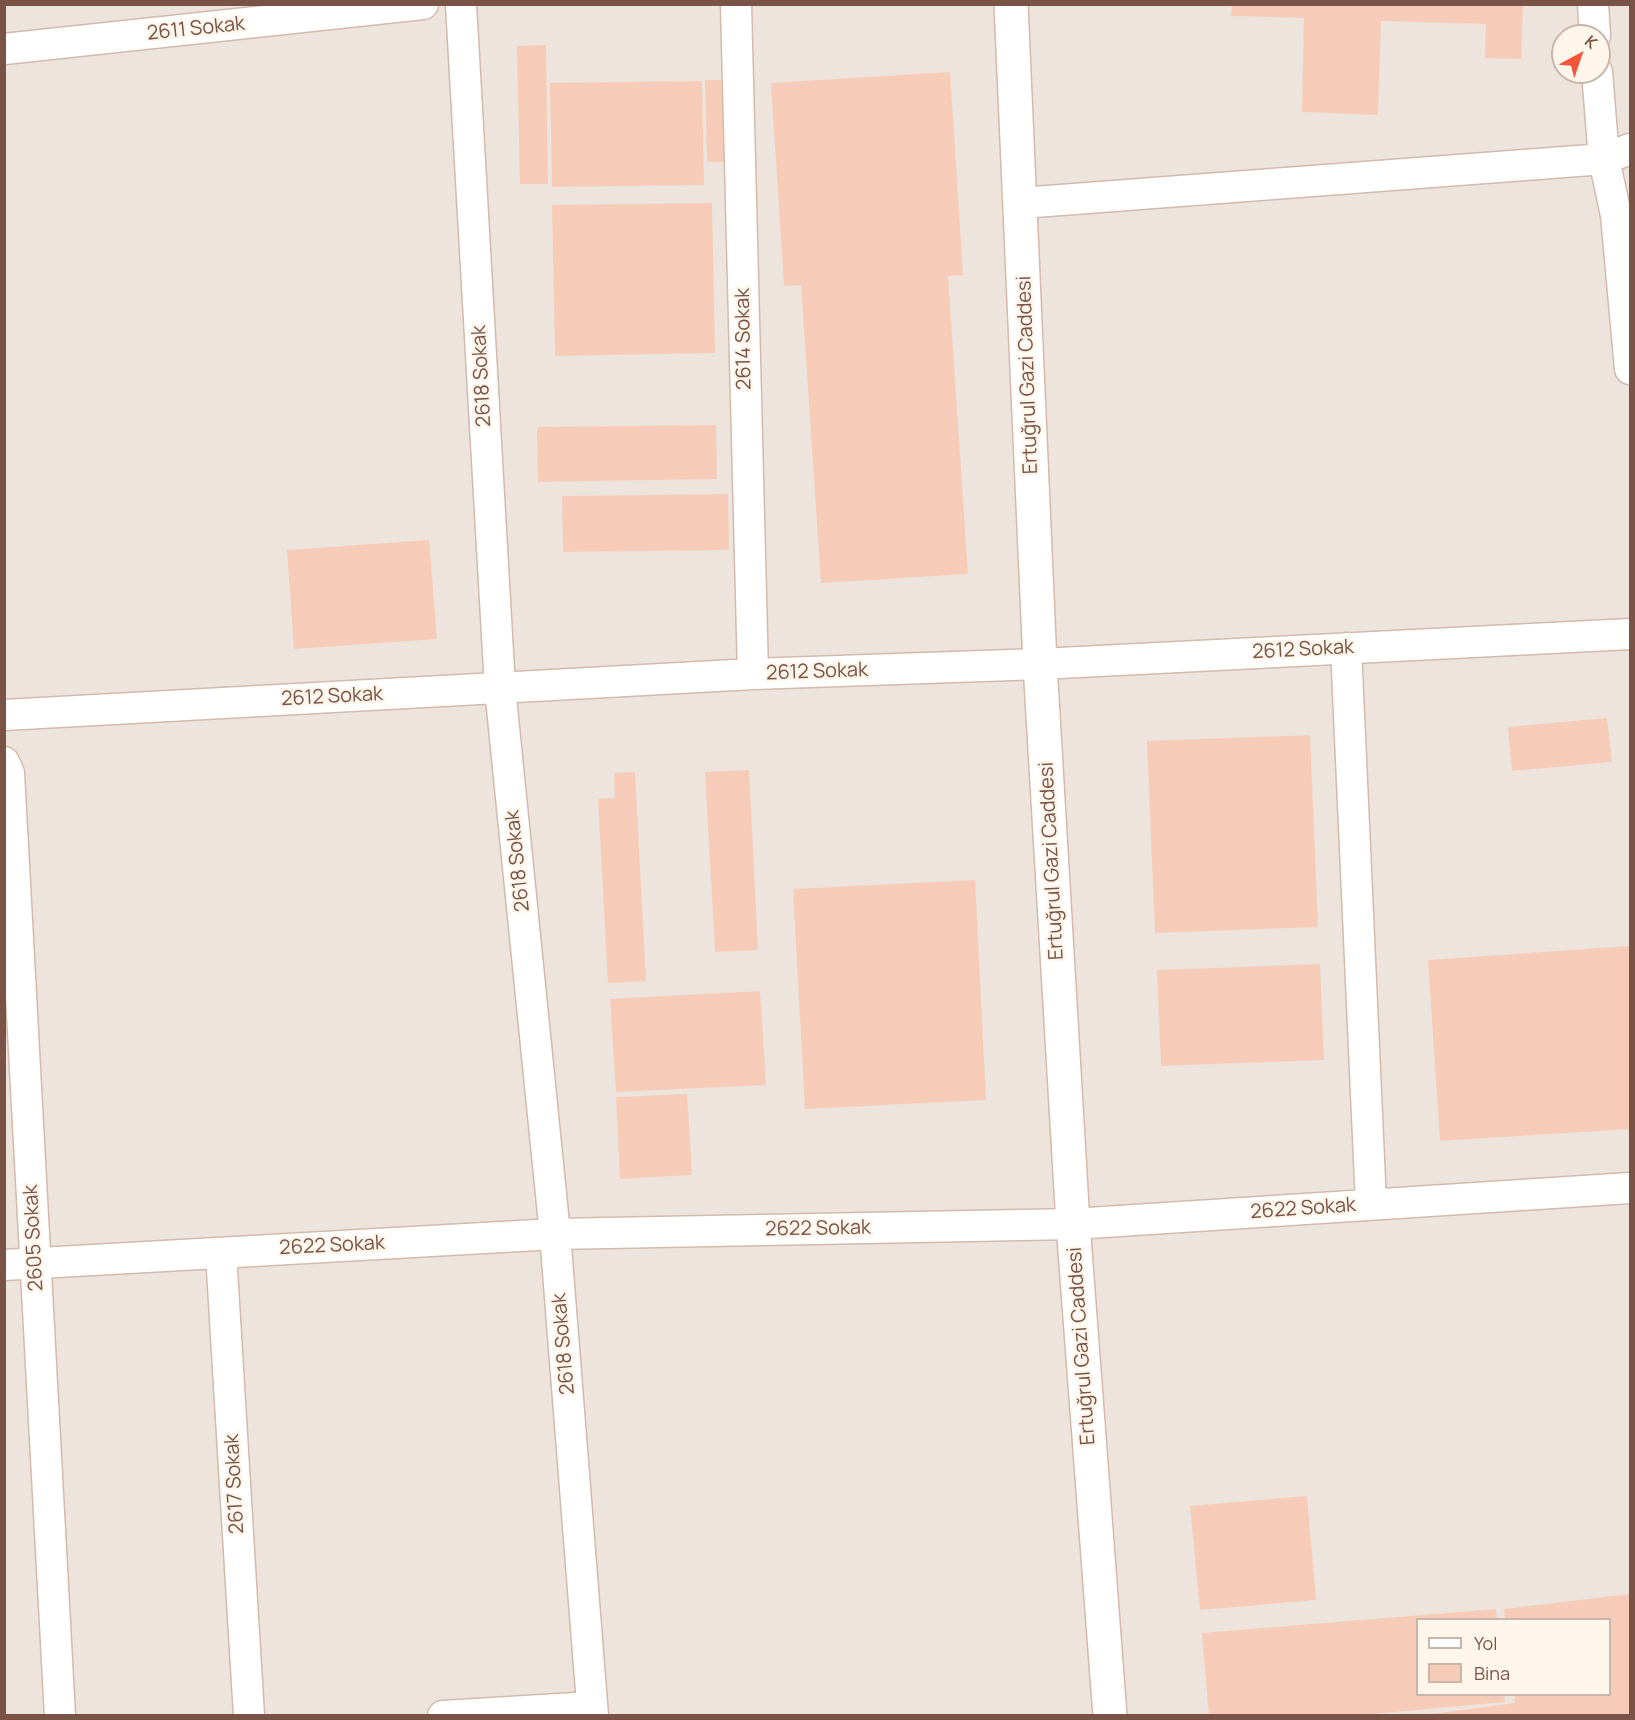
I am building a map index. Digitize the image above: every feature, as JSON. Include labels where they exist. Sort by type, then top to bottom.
[{"type":"main road","name":"Ertuğrul Gazi Caddesi","points":[[1011,4],[1040,664],[1073,1224],[1110,1716]]},
{"type":"street","name":"2611 Sokak","points":[[4,49],[423,4]]},
{"type":"street","name":"2618 Sokak","points":[[461,4],[500,688],[555,1234],[593,1711]]},
{"type":"street","name":"2614 Sokak","points":[[736,4],[753,674]]},
{"type":"street","points":[[1593,4],[1594,24]]},
{"type":"street","points":[[1601,84],[1617,154],[1616,215],[1630,369]]},
{"type":"street","points":[[1021,203],[1617,154]]},
{"type":"street","name":"2612 Sokak","points":[[4,715],[753,674],[1040,664],[1630,634]]},
{"type":"street","points":[[1346,648],[1371,1204]]},
{"type":"street","name":"2605 Sokak","points":[[4,762],[9,772],[60,1716]]},
{"type":"street","name":"2622 Sokak","points":[[4,1265],[555,1234],[1073,1224],[1630,1188]]},
{"type":"street","name":"2617 Sokak","points":[[221,1252],[249,1716]]},
{"type":"street","points":[[443,1716],[593,1711]]},
{"type":"shaded area","points":[[5,5],[1630,5],[1630,1715],[5,1716]]},
{"type":"building","points":[[1232,4],[1523,4],[1521,59],[1485,58],[1486,24],[1381,21],[1378,115],[1302,112],[1304,18],[1231,16]]},
{"type":"building","points":[[546,45],[548,184],[520,184],[517,46]]},
{"type":"building","points":[[950,72],[963,275],[948,276],[968,574],[821,583],[801,285],[784,286],[771,83]]},
{"type":"building","points":[[705,80],[729,80],[730,162],[707,162]]},
{"type":"building","points":[[702,81],[704,185],[552,187],[550,83]]},
{"type":"building","points":[[712,203],[715,353],[555,356],[552,205]]},
{"type":"building","points":[[716,425],[717,479],[538,482],[537,427]]},
{"type":"building","points":[[728,494],[729,550],[563,552],[562,496]]},
{"type":"building","points":[[429,540],[437,639],[294,649],[287,550]]},
{"type":"building","points":[[1607,718],[1612,762],[1512,771],[1508,727]]},
{"type":"building","points":[[1310,735],[1318,927],[1155,933],[1147,741]]},
{"type":"building","points":[[749,770],[758,950],[715,952],[705,772]]},
{"type":"building","points":[[635,772],[646,981],[608,983],[598,799],[615,798],[614,773]]},
{"type":"building","points":[[975,880],[986,1100],[805,1109],[793,889]]},
{"type":"building","points":[[1629,946],[1630,1129],[1440,1141],[1428,960]]},
{"type":"building","points":[[1320,964],[1324,1060],[1161,1066],[1157,970]]},
{"type":"building","points":[[760,991],[766,1085],[616,1092],[610,999]]},
{"type":"building","points":[[687,1094],[692,1175],[620,1179],[616,1097]]},
{"type":"building","points":[[1307,1496],[1316,1600],[1200,1610],[1190,1506]]},
{"type":"building","points":[[1630,1594],[1630,1716],[1418,1716],[1515,1703],[1514,1696],[1611,1696],[1611,1618],[1505,1618],[1504,1609]]},
{"type":"building","points":[[1496,1609],[1497,1618],[1416,1618],[1416,1696],[1504,1696],[1505,1702],[1350,1716],[1209,1716],[1202,1633]]}]
